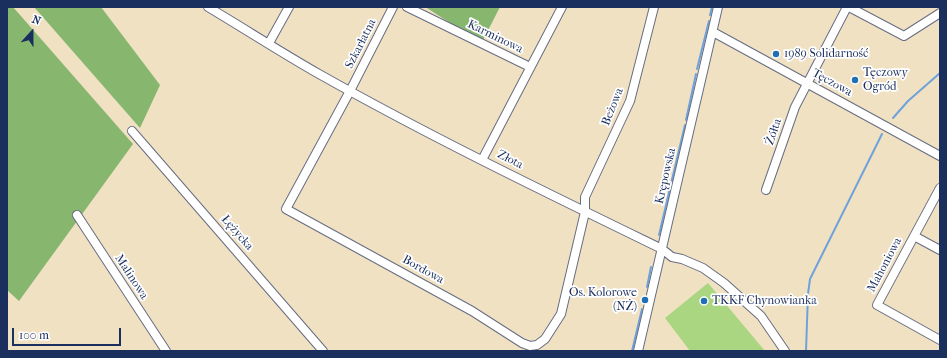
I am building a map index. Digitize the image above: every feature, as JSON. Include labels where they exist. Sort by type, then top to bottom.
[{"type":"street","name":"Złota","points":[[208,7],[350,91],[482,160],[662,249],[672,256],[703,268],[724,283],[761,316],[784,351]]},
{"type":"street","points":[[269,43],[289,7]]},
{"type":"street","name":"Szkarłatna","points":[[350,91],[393,7]]},
{"type":"street","name":"Karminowa","points":[[407,7],[530,67]]},
{"type":"street","name":"Karminowa","points":[[482,160],[562,7]]},
{"type":"street","name":"Beżowa","points":[[585,212],[585,197],[630,102],[654,7]]},
{"type":"street","name":"Krępowska","points":[[638,351],[718,7]]},
{"type":"street","points":[[848,7],[904,36],[940,13]]},
{"type":"street","name":"Żółta","points":[[766,190],[795,107],[848,7]]},
{"type":"street","name":"Tęczowa","points":[[712,32],[940,156]]},
{"type":"street","name":"Bordowa","points":[[350,91],[286,209],[472,311],[522,343],[530,346],[537,345],[545,339],[561,314],[585,212]]},
{"type":"street","name":"Łężycka","points":[[132,131],[323,351]]},
{"type":"street","name":"Mahoniowa","points":[[940,188],[877,304],[940,340]]},
{"type":"street","name":"Malinowa","points":[[76,215],[166,351]]},
{"type":"street","name":"Mahoniowa","points":[[914,236],[940,250]]},
{"type":"green space","points":[[7,7],[13,7],[133,144],[19,301],[7,290]]},
{"type":"green space","points":[[34,7],[101,7],[160,85],[140,128]]},
{"type":"green space","points":[[500,7],[482,42],[470,36],[427,8]]},
{"type":"green space","name":"TKKF Chynowianka","points":[[708,283],[765,351],[690,351],[665,318]]},
{"type":"waterway","points":[[710,15],[712,7]]},
{"type":"waterway","points":[[697,69],[709,21]]},
{"type":"waterway","points":[[893,118],[908,101],[940,73]]},
{"type":"waterway","points":[[686,120],[696,74]]},
{"type":"waterway","points":[[659,235],[685,125]]},
{"type":"waterway","points":[[806,351],[810,279],[882,134]]},
{"type":"waterway","points":[[647,287],[651,267]]},
{"type":"waterway","points":[[632,351],[642,309]]},
{"type":"place","name":"1989 Solidarność","points":[[776,54]]},
{"type":"place","name":"Tęczowy Ogród","points":[[855,80]]},
{"type":"place","name":"Os. Kolorowe (NŻ)","points":[[645,300]]},
{"type":"place","name":"TKKF Chynowianka","points":[[704,301]]}]
